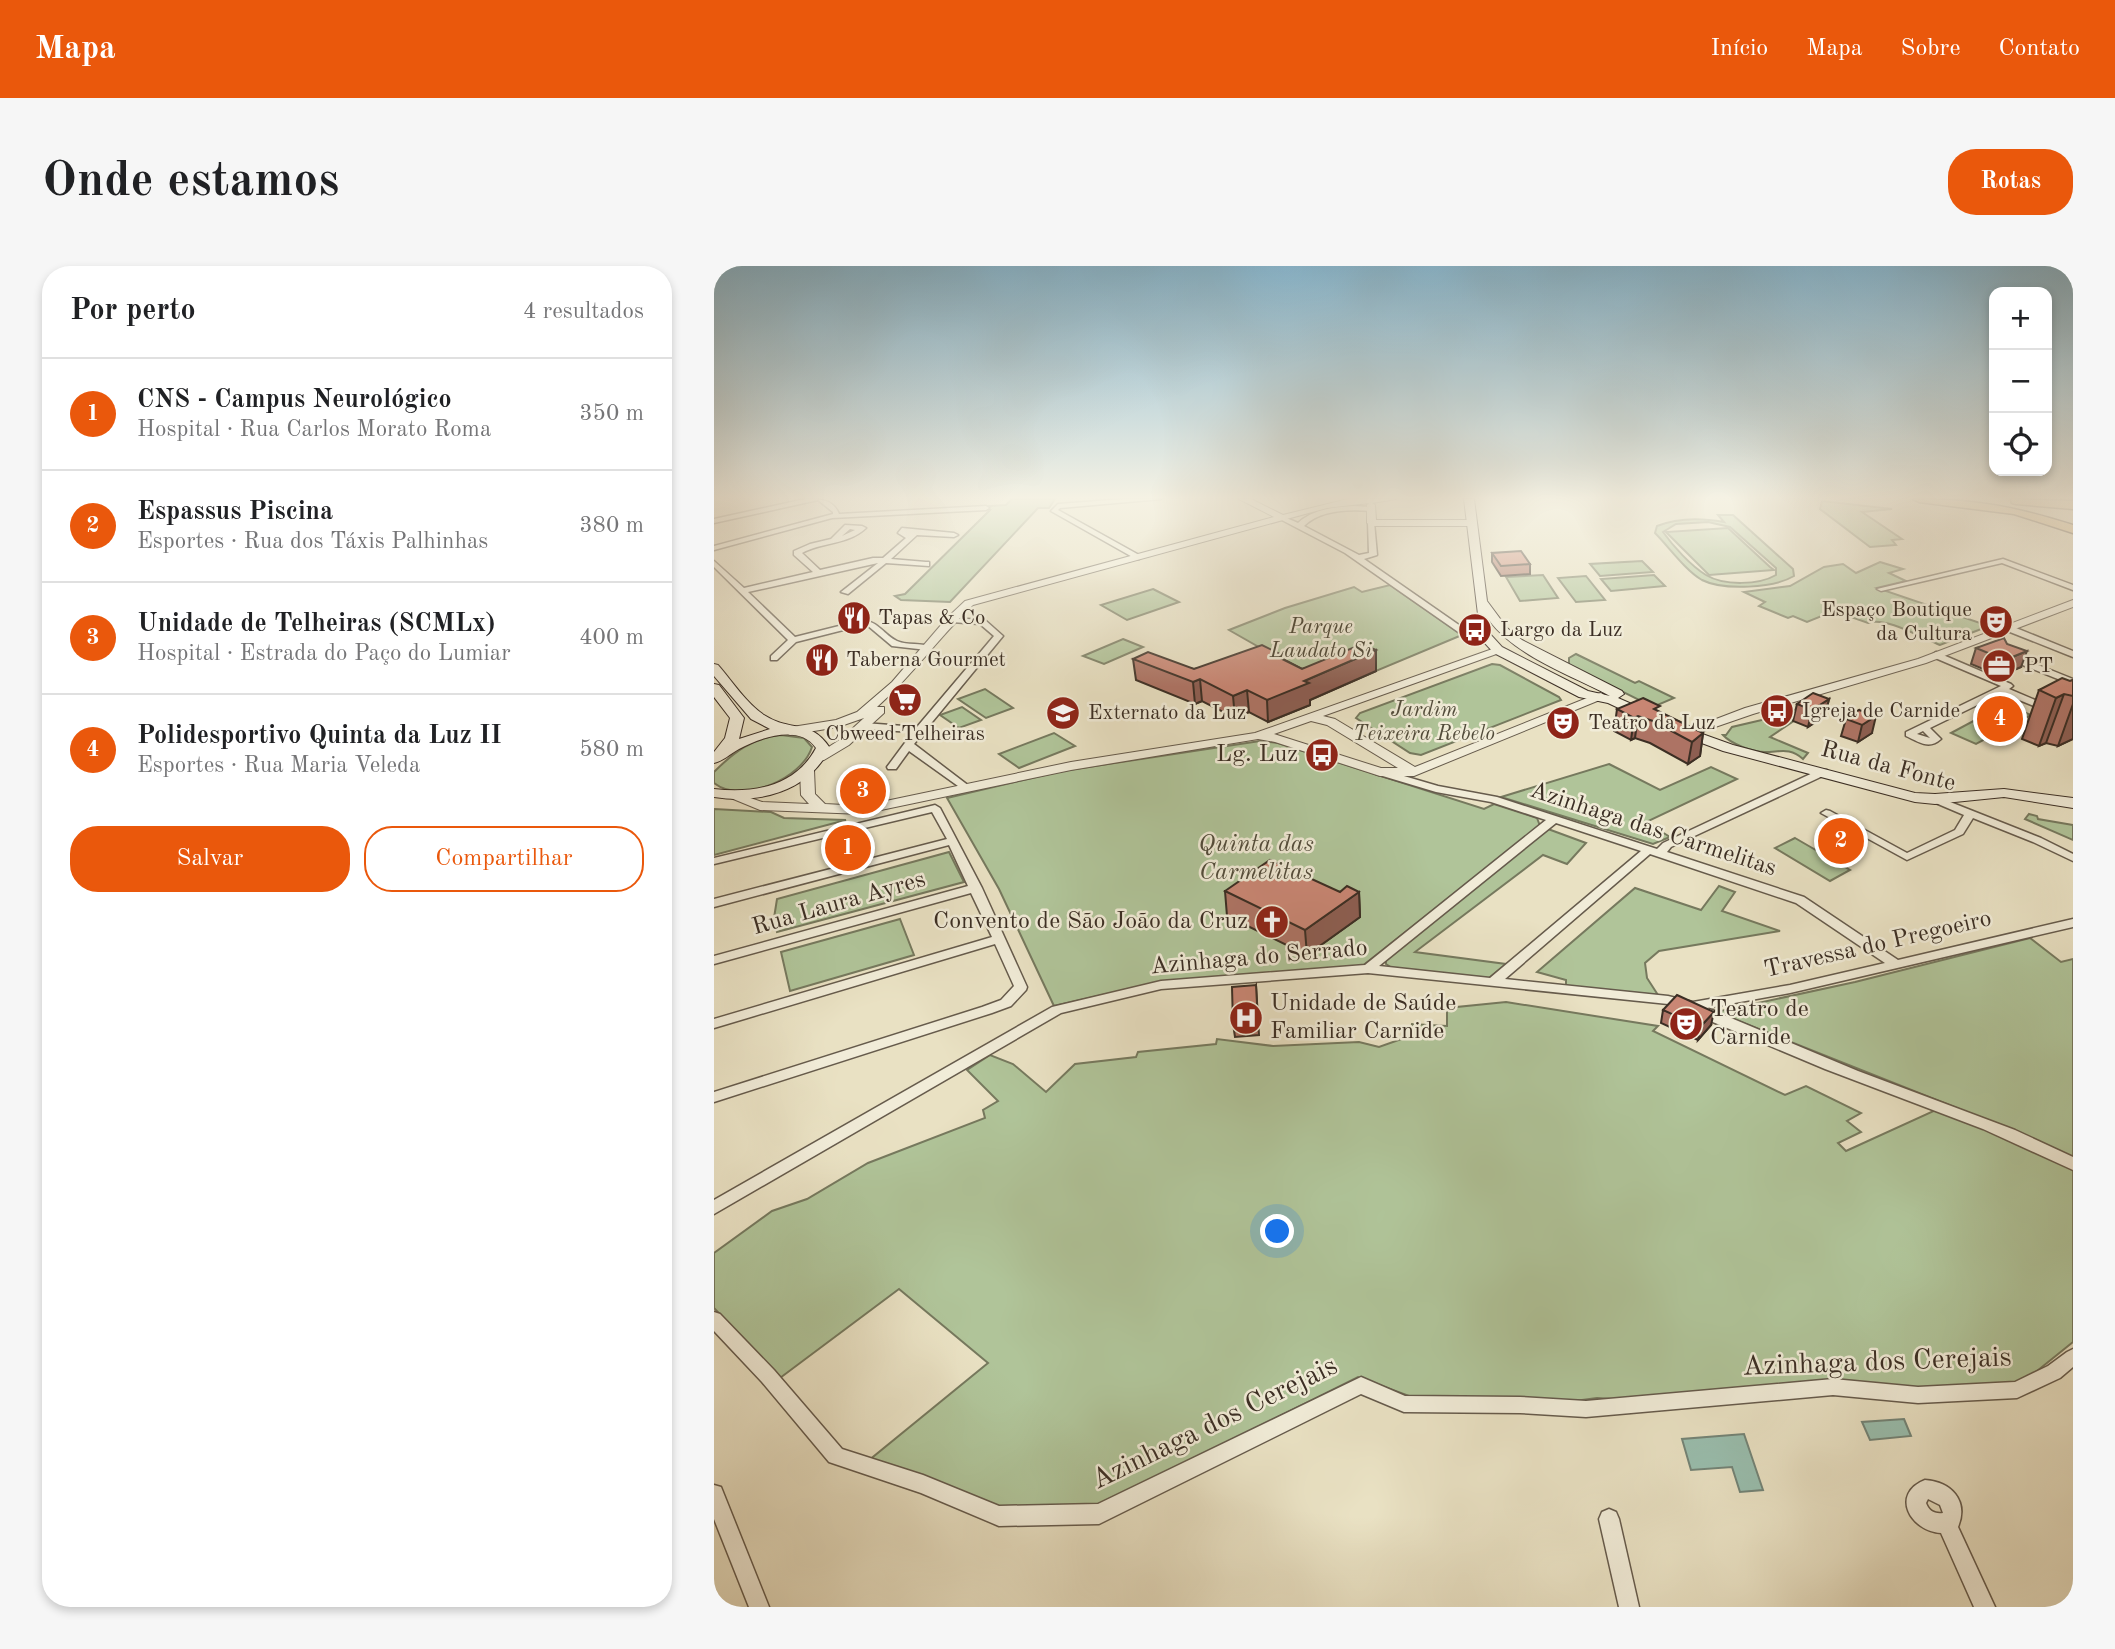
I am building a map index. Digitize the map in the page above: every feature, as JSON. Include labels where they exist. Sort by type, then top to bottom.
[{"type":"main road","points":[[1477,562],[1485,636],[1499,650],[1584,694],[1601,692]]},
{"type":"main road","points":[[1483,603],[1503,631],[1601,692]]},
{"type":"main road","points":[[1499,650],[1532,650]]},
{"type":"main road","points":[[714,668],[750,710],[767,724],[787,731],[811,734],[819,740],[823,748],[819,757],[797,778],[770,790],[714,799]]},
{"type":"main road","points":[[714,688],[735,713],[738,722],[732,739],[717,756]]},
{"type":"main road","name":"Rua da Fonte","points":[[1601,692],[1663,718],[1688,732]]},
{"type":"main road","name":"Rua da Fonte","points":[[1601,692],[1728,748],[1915,797],[1935,799]]},
{"type":"main road","points":[[717,756],[751,737],[787,731]]},
{"type":"main road","points":[[714,793],[732,796]]},
{"type":"main road","points":[[1935,799],[2004,793],[2073,803]]},
{"type":"street","points":[[807,562],[820,573]]},
{"type":"street","points":[[743,591],[867,562]]},
{"type":"street","points":[[845,592],[882,562],[926,565]]},
{"type":"street","points":[[787,731],[838,723],[861,715],[897,684],[965,606],[980,599],[1119,562]]},
{"type":"street","points":[[1363,562],[1467,634],[1485,636]]},
{"type":"street","points":[[1881,589],[2000,562]]},
{"type":"street","points":[[2005,562],[2073,588]]},
{"type":"street","points":[[714,563],[793,640]]},
{"type":"street","points":[[1688,732],[1936,655],[2073,603]]},
{"type":"street","points":[[892,766],[999,636],[982,622],[951,621]]},
{"type":"street","points":[[774,658],[793,640],[866,622],[895,644],[928,647]]},
{"type":"street","points":[[2014,626],[2073,645]]},
{"type":"street","points":[[2014,626],[2073,654]]},
{"type":"street","points":[[732,796],[760,806],[862,810],[1071,766],[1257,736],[1315,718],[1499,650]]},
{"type":"street","points":[[1924,727],[2008,686],[1936,655]]},
{"type":"street","points":[[2006,655],[2072,681]]},
{"type":"street","points":[[819,757],[864,726],[895,692],[897,684]]},
{"type":"street","points":[[2001,689],[2073,719]]},
{"type":"street","points":[[1257,736],[1293,744],[1380,772],[1414,772],[1601,692]]},
{"type":"street","points":[[1315,718],[1331,722],[1414,772],[1436,789]]},
{"type":"street","points":[[1293,744],[1286,732],[1299,723]]},
{"type":"street","points":[[864,726],[920,730]]},
{"type":"street","points":[[908,745],[965,788]]},
{"type":"street","points":[[807,770],[808,795],[821,808]]},
{"type":"street","name":"Azinhaga das Carmelitas","points":[[1380,772],[1436,789],[1493,799],[1800,900],[1897,965]]},
{"type":"street","points":[[1492,983],[1654,852],[1823,772]]},
{"type":"street","name":"Rua da Fonte","points":[[1935,799],[2073,858]]},
{"type":"street","points":[[714,861],[935,807],[1021,987],[1006,1003],[714,1097]]},
{"type":"street","points":[[1826,813],[1908,857],[1959,832],[1970,814]]},
{"type":"street","points":[[1368,969],[1554,819]]},
{"type":"street","points":[[714,903],[953,841]]},
{"type":"street","name":"Rua Laura Ayres","points":[[714,961],[976,888]]},
{"type":"street","name":"Travessa do Pregoeiro","points":[[1693,1006],[1790,989],[2073,923]]},
{"type":"street","points":[[714,1024],[1000,939]]},
{"type":"street","name":"Azinhaga do Serrado","points":[[714,1208],[1057,1010],[1161,985],[1368,969],[1668,1000],[1693,1006]]},
{"type":"street","points":[[1693,1006],[1713,1017],[1889,1088],[1941,1105],[2025,1139],[2073,1164]]},
{"type":"street","name":"Azinhaga dos Cerejais","points":[[714,1319],[768,1376],[836,1456],[923,1484],[999,1516],[1099,1514],[1361,1385],[1404,1404],[1520,1405],[1586,1409],[1833,1387],[1918,1395],[2017,1390],[2054,1372],[2073,1357]]},
{"type":"street","points":[[714,1494],[758,1607]]},
{"type":"street","points":[[1609,1519],[1629,1607]]},
{"type":"street","points":[[1947,1523],[1985,1607]]},
{"type":"green space","points":[[938,562],[988,562],[950,602],[901,600],[895,596],[905,594]]},
{"type":"green space","points":[[1643,562],[1653,572],[1600,576],[1590,564]]},
{"type":"green space","points":[[1681,562],[1689,562],[1713,579],[1741,583],[1760,581],[1776,575],[1776,568],[1769,562],[1785,562],[1793,569],[1794,576],[1774,583],[1736,587],[1702,580]]},
{"type":"green space","points":[[1696,562],[1765,562],[1774,570],[1709,575]]},
{"type":"green space","points":[[1880,562],[1903,569],[1889,573],[1906,581],[1877,588],[1989,626],[1940,645],[1894,625],[1884,622],[1868,623],[1834,611],[1807,622],[1793,616],[1788,618],[1759,606],[1765,602],[1744,592],[1790,586],[1824,567],[1843,564],[1856,573]]},
{"type":"green space","points":[[1543,575],[1558,598],[1520,601],[1506,577]]},
{"type":"green space","points":[[1654,575],[1665,586],[1611,591],[1601,579]]},
{"type":"green space","points":[[1586,576],[1605,600],[1576,602],[1558,578]]},
{"type":"green space","name":"Parque Laudato Si","points":[[1390,585],[1462,635],[1376,671],[1362,665],[1303,690],[1264,650],[1229,630],[1285,608],[1354,587],[1362,592]]},
{"type":"green space","points":[[1153,589],[1179,602],[1127,620],[1101,605]]},
{"type":"green space","points":[[1123,639],[1143,647],[1104,664],[1083,656]]},
{"type":"green space","points":[[1576,654],[1635,683],[1639,681],[1674,698],[1653,707],[1569,665],[1569,658]]},
{"type":"green space","name":"Jardim Teixeira Rebelo","points":[[1492,664],[1500,665],[1561,700],[1421,755],[1410,753],[1356,718],[1360,713]]},
{"type":"green space","points":[[985,689],[1013,708],[986,718],[958,699]]},
{"type":"green space","points":[[2005,704],[2031,715],[1976,744],[1951,733]]},
{"type":"green space","points":[[962,707],[981,720],[959,728],[940,715]]},
{"type":"green space","points":[[1798,708],[1810,710],[1770,737],[1808,753],[1803,759],[1789,752],[1760,752],[1749,749],[1723,735],[1732,727],[1787,714]]},
{"type":"green space","points":[[1054,733],[1075,746],[1019,768],[999,754]]},
{"type":"green space","points":[[781,735],[804,738],[812,747],[806,759],[784,778],[755,790],[726,789],[714,783],[714,772],[736,752],[761,739]]},
{"type":"green space","name":"Quinta das Carmelitas","points":[[1260,741],[1278,743],[1484,809],[1494,804],[1537,818],[1540,826],[1361,967],[1142,986],[1054,1006],[999,889],[947,798],[1062,771]]},
{"type":"green space","points":[[1609,764],[1660,790],[1711,767],[1737,779],[1646,822],[1670,837],[1653,844],[1501,797]]},
{"type":"green space","points":[[714,809],[771,812],[784,818],[846,820],[714,855]]},
{"type":"green space","points":[[2029,814],[2037,816],[2038,819],[2073,825],[2073,840],[2025,819]]},
{"type":"green space","points":[[1548,829],[1586,843],[1567,864],[1543,855],[1415,952],[1506,964],[1489,978],[1392,968],[1386,964],[1386,958]]},
{"type":"green space","points":[[1795,838],[1850,870],[1830,881],[1775,848]]},
{"type":"green space","points":[[949,852],[964,882],[777,932],[774,918],[777,899]]},
{"type":"green space","points":[[1719,886],[1735,892],[1722,911],[1780,931],[1659,951],[1645,963],[1647,978],[1658,995],[1566,986],[1566,980],[1537,972],[1635,888],[1701,910]]},
{"type":"green space","points":[[900,919],[914,955],[790,991],[781,952]]},
{"type":"green space","points":[[2030,938],[2061,962],[2073,959],[2073,1161],[2027,1136],[1716,1012],[1855,982]]},
{"type":"green space","points":[[1506,1002],[1658,1026],[1653,1031],[1785,1095],[1806,1086],[1861,1113],[1847,1121],[1861,1132],[1838,1143],[1846,1151],[1940,1108],[2073,1167],[2073,1342],[2017,1387],[1631,1400],[1597,1398],[1567,1402],[1409,1396],[1358,1377],[1099,1506],[1004,1508],[898,1467],[868,1461],[988,1363],[899,1289],[780,1378],[714,1308],[714,1253],[772,1211],[807,1199],[868,1163],[985,1118],[983,1110],[998,1101],[967,1070],[990,1055],[1013,1064],[1046,1092],[1075,1064],[1136,1057],[1138,1052],[1216,1044],[1217,1039],[1273,1046],[1359,1042],[1379,1047],[1410,1036],[1412,1024],[1447,1026],[1447,1008]]},
{"type":"shaded area","points":[[1904,1419],[1911,1436],[1870,1440],[1862,1422]]},
{"type":"shaded area","points":[[1744,1434],[1763,1490],[1740,1492],[1732,1467],[1691,1470],[1682,1439]]},
{"type":"building","points":[[1498,562],[1528,562],[1530,564],[1501,566]]},
{"type":"building","points":[[2004,638],[2007,644],[2027,651],[2005,660],[1976,648]]},
{"type":"building","points":[[1362,644],[1376,650],[1267,700],[1247,690],[1233,696],[1200,679],[1193,682],[1133,659],[1148,652],[1194,669],[1262,645],[1280,654],[1276,656],[1302,669]]},
{"type":"building","points":[[2062,678],[2073,680],[2073,696],[2064,694],[2056,698],[2039,690]]},
{"type":"building","points":[[1813,693],[1829,699],[1812,710],[1797,704]]},
{"type":"building","points":[[1643,698],[1660,706],[1654,709],[1703,733],[1692,742],[1653,721],[1638,716],[1634,718],[1617,709]]},
{"type":"building","points":[[1859,710],[1876,716],[1862,725],[1846,719]]},
{"type":"building","points":[[1270,860],[1340,892],[1347,886],[1359,892],[1305,930],[1225,891]]},
{"type":"building","name":"Unidade de Saúde Familiar Carnide","points":[[1256,985],[1258,1022],[1233,1024],[1232,987]]},
{"type":"building","points":[[1677,995],[1714,1012],[1700,1027],[1663,1010]]},
{"type":"place","name":"Tapas & Co","points":[[854,618]]},
{"type":"place","name":"Espaço Boutique da Cultura","points":[[1996,622]]},
{"type":"place","name":"Largo da Luz","points":[[1475,630]]},
{"type":"place","name":"Taberna Gourmet","points":[[822,660]]},
{"type":"place","name":"PT","points":[[1999,666]]},
{"type":"place","name":"Cbweed Telheiras","points":[[905,700]]},
{"type":"place","name":"Igreja de Carnide","points":[[1777,711]]},
{"type":"place","name":"Externato da Luz","points":[[1063,713]]},
{"type":"place","name":"Polidesportivo Quinta da Luz II","points":[[2000,719]]},
{"type":"place","name":"Teatro da Luz","points":[[1563,723]]},
{"type":"place","name":"Lg. Luz","points":[[1322,755]]},
{"type":"place","name":"Unidade de Telheiras (SCMLx)","points":[[863,791]]},
{"type":"place","name":"Espassus Piscina","points":[[1841,841]]},
{"type":"place","name":"CNS - Campus Neurológico","points":[[848,848]]},
{"type":"place","name":"Convento de São João da Cruz","points":[[1272,922]]},
{"type":"place","name":"Unidade de Saúde Familiar Carnide","points":[[1246,1018]]},
{"type":"place","name":"Teatro de Carnide","points":[[1686,1024]]}]
